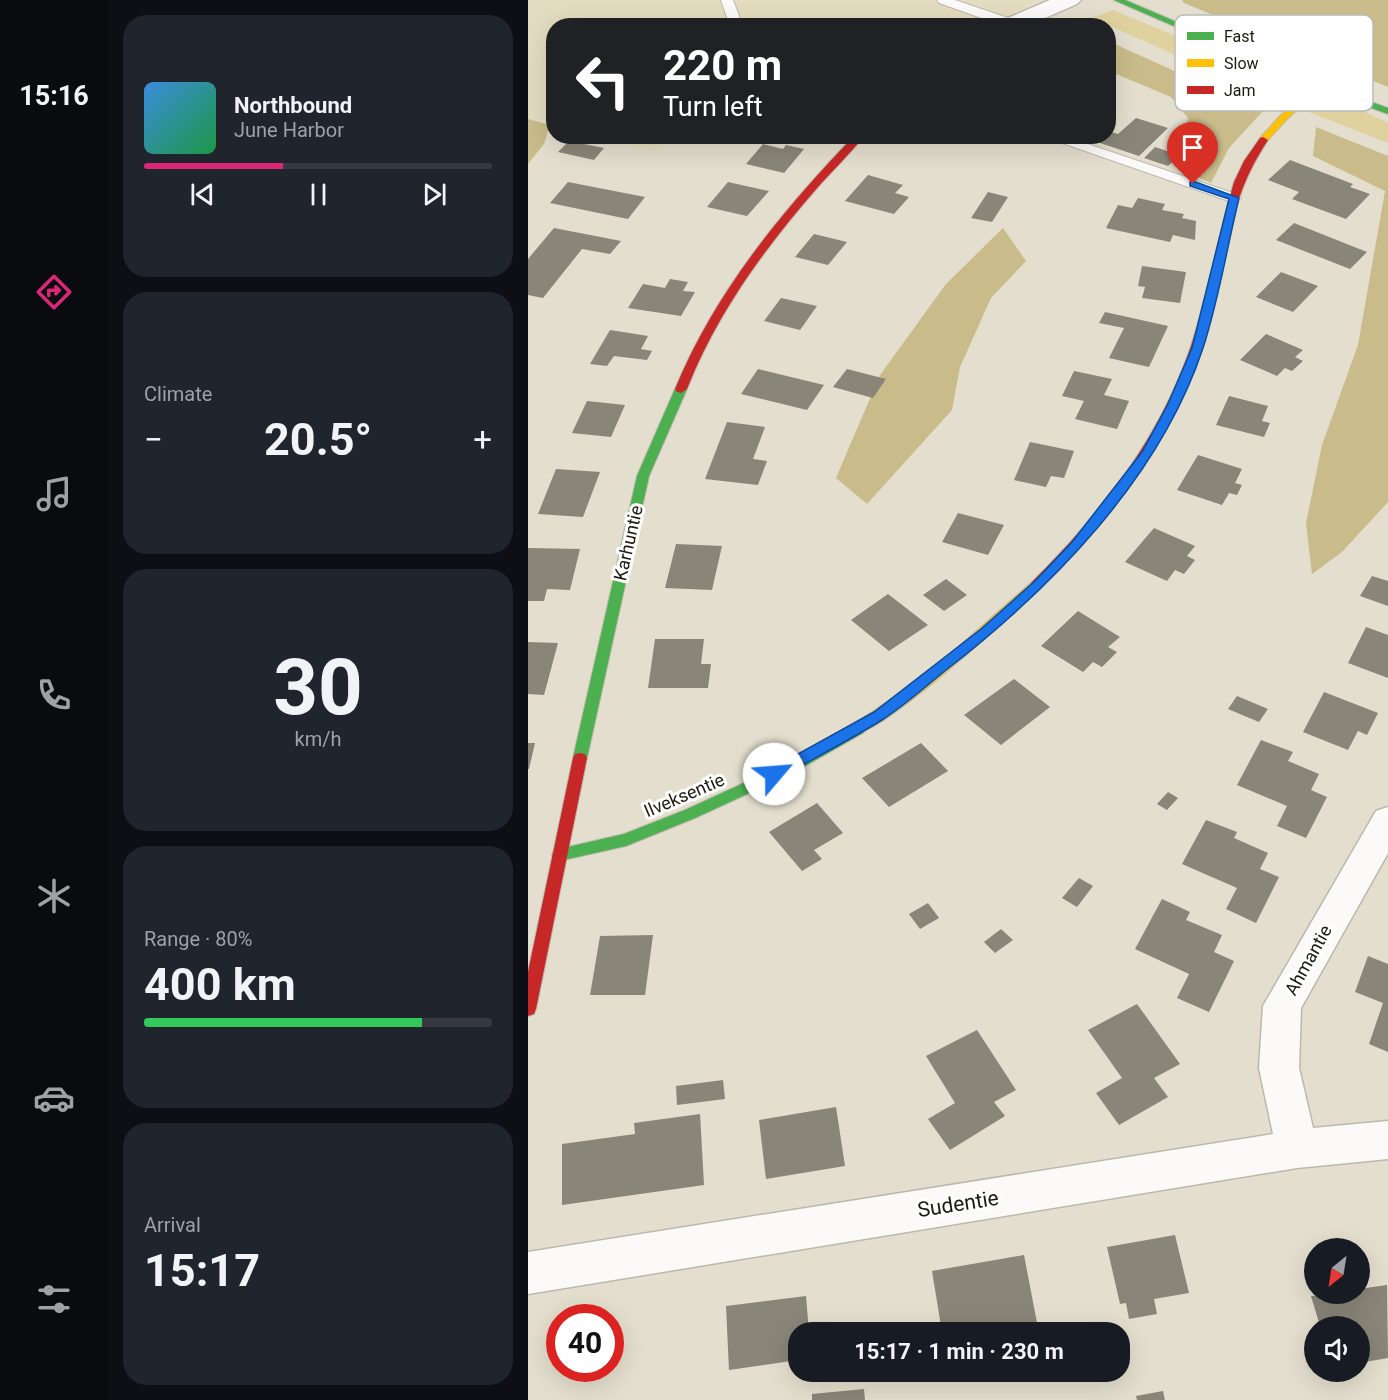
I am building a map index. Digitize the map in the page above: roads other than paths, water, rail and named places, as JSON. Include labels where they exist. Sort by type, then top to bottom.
[{"type":"street","points":[[1028,18],[1070,0]]},
{"type":"street","points":[[1118,0],[1175,24]]},
{"type":"street","points":[[1373,106],[1388,111]]},
{"type":"street","name":"Ilveksentie","points":[[559,855],[623,841],[720,800],[792,766],[878,716],[986,632],[1041,584],[1076,545],[1147,454],[1173,406],[1197,348],[1238,183],[1253,152],[1288,111]]},
{"type":"street","name":"Karhuntie","points":[[528,1009],[559,855],[643,476],[702,340],[760,249],[821,176],[852,144]]},
{"type":"street","name":"Ahmantie","points":[[1297,1149],[1280,1068],[1282,1006],[1388,821]]},
{"type":"street","name":"Sudentie","points":[[528,1273],[1297,1149],[1388,1140]]},
{"type":"lane","points":[[727,0],[734,18]]},
{"type":"lane","points":[[943,0],[992,18]]},
{"type":"lane","points":[[1073,144],[1234,198]]}]
